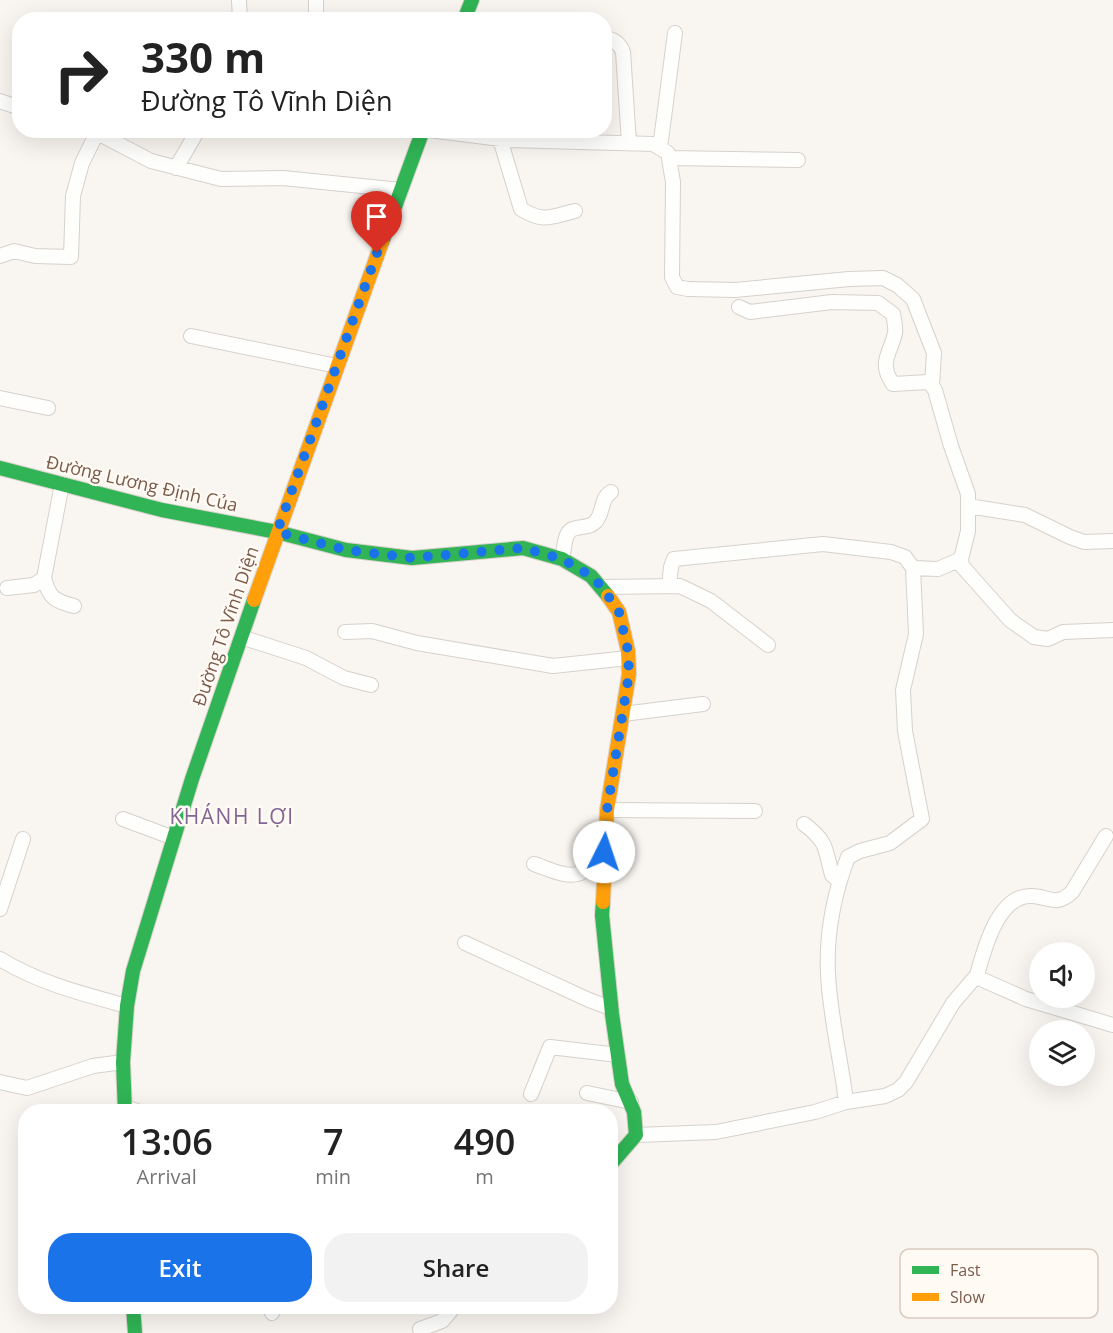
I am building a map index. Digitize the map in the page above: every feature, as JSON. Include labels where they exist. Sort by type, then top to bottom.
[{"type":"street","points":[[675,33],[664,153],[673,182],[672,277],[677,287],[735,290],[849,279],[883,279],[897,285],[913,299],[934,353],[932,385]]},
{"type":"street","points":[[612,40],[620,45],[623,52],[629,143]]},
{"type":"street","points":[[0,256],[14,251],[35,256],[71,257],[74,196],[82,163],[92,138]]},
{"type":"street","points":[[106,138],[151,161],[221,179],[283,178],[401,190]]},
{"type":"street","points":[[176,168],[193,138]]},
{"type":"street","name":"Đường Tô Vĩnh Diện","points":[[125,1104],[123,1062],[127,1006],[133,971],[174,838],[277,532],[420,138]]},
{"type":"street","points":[[493,138],[653,144],[664,153],[798,160]]},
{"type":"street","points":[[501,139],[521,209],[536,218],[549,218],[575,211]]},
{"type":"street","points":[[738,307],[750,312],[832,302],[878,303],[893,314],[896,331],[885,360],[887,375],[893,384],[929,382],[932,385],[968,494],[968,531],[961,559],[962,566],[1010,620],[1034,637],[1048,639],[1063,632],[1113,630]]},
{"type":"street","points":[[191,336],[337,366]]},
{"type":"street","points":[[0,398],[48,408]]},
{"type":"street","name":"Đường Lương Định Của","points":[[0,468],[162,510],[277,532],[346,550],[412,558],[523,548],[562,559],[591,576],[602,587],[619,612],[629,674],[607,810],[602,915],[622,1084],[631,1102],[636,1136]]},
{"type":"street","points":[[62,484],[44,578],[48,593],[59,602],[74,606]]},
{"type":"street","points":[[562,559],[568,532],[595,523],[605,497],[611,492]]},
{"type":"street","points":[[968,506],[1025,515],[1084,542],[1113,541]]},
{"type":"street","points":[[669,586],[674,559],[822,544],[891,552],[904,557],[913,568],[916,634],[903,690],[904,731],[922,819],[890,843],[860,851],[848,857],[839,880],[832,914],[828,973],[832,1017],[842,1066],[846,1102]]},
{"type":"street","points":[[913,568],[938,569],[961,559]]},
{"type":"street","points":[[7,588],[34,585],[44,578]]},
{"type":"street","points":[[602,587],[680,586],[711,601],[768,645]]},
{"type":"street","points":[[345,632],[372,631],[417,643],[553,666],[628,658]]},
{"type":"street","points":[[241,637],[306,658],[344,678],[370,685]]},
{"type":"street","points":[[623,714],[703,704]]},
{"type":"street","points":[[607,810],[755,812]]},
{"type":"street","points":[[123,819],[174,838]]},
{"type":"street","points":[[804,824],[821,840],[828,854],[832,875],[839,880]]},
{"type":"street","points":[[618,1156],[636,1136],[716,1132],[816,1112],[846,1102],[885,1095],[898,1089],[906,1082],[953,1003],[977,975],[987,940],[1006,906],[1016,899],[1032,896],[1047,900],[1065,898],[1072,892],[1106,836]]},
{"type":"street","points":[[0,909],[23,839]]},
{"type":"street","points":[[534,864],[567,874],[576,874],[604,852]]},
{"type":"street","points":[[465,943],[589,1000],[611,1006]]},
{"type":"street","points":[[0,959],[22,972],[63,988],[127,1006]]},
{"type":"street","points":[[977,975],[981,979],[1026,999],[1113,1025]]},
{"type":"street","points":[[531,1094],[550,1047],[618,1055]]},
{"type":"street","points":[[0,1082],[27,1088],[93,1066],[123,1062]]},
{"type":"street","points":[[587,1093],[631,1102]]},
{"type":"street","points":[[134,1314],[135,1333]]},
{"type":"street","points":[[420,1329],[442,1321],[448,1314]]},
{"type":"traffic: fast","points":[[467,12],[472,0]]},
{"type":"traffic: fast","points":[[382,242],[420,138]]},
{"type":"traffic: fast","points":[[0,468],[162,510],[277,532],[346,550],[412,558],[523,548],[562,559],[591,576],[608,596]]},
{"type":"traffic: fast","points":[[125,1104],[123,1062],[127,1006],[133,971],[192,779],[254,600]]},
{"type":"traffic: fast","points":[[603,902],[602,915],[612,1014],[622,1084],[634,1112],[636,1135],[618,1156]]},
{"type":"traffic: fast","points":[[134,1314],[135,1333]]},
{"type":"traffic: slow","points":[[254,600],[382,242]]},
{"type":"traffic: slow","points":[[603,902],[607,810],[629,674],[628,651],[619,612],[608,596]]},
{"type":"district","name":"KHÁNH LỢI","points":[[232,816]]},
{"type":"route","points":[[377,253],[277,532],[346,550],[412,558],[523,548],[562,559],[591,576],[602,587],[619,612],[628,651],[629,674],[607,810],[604,852]]}]
